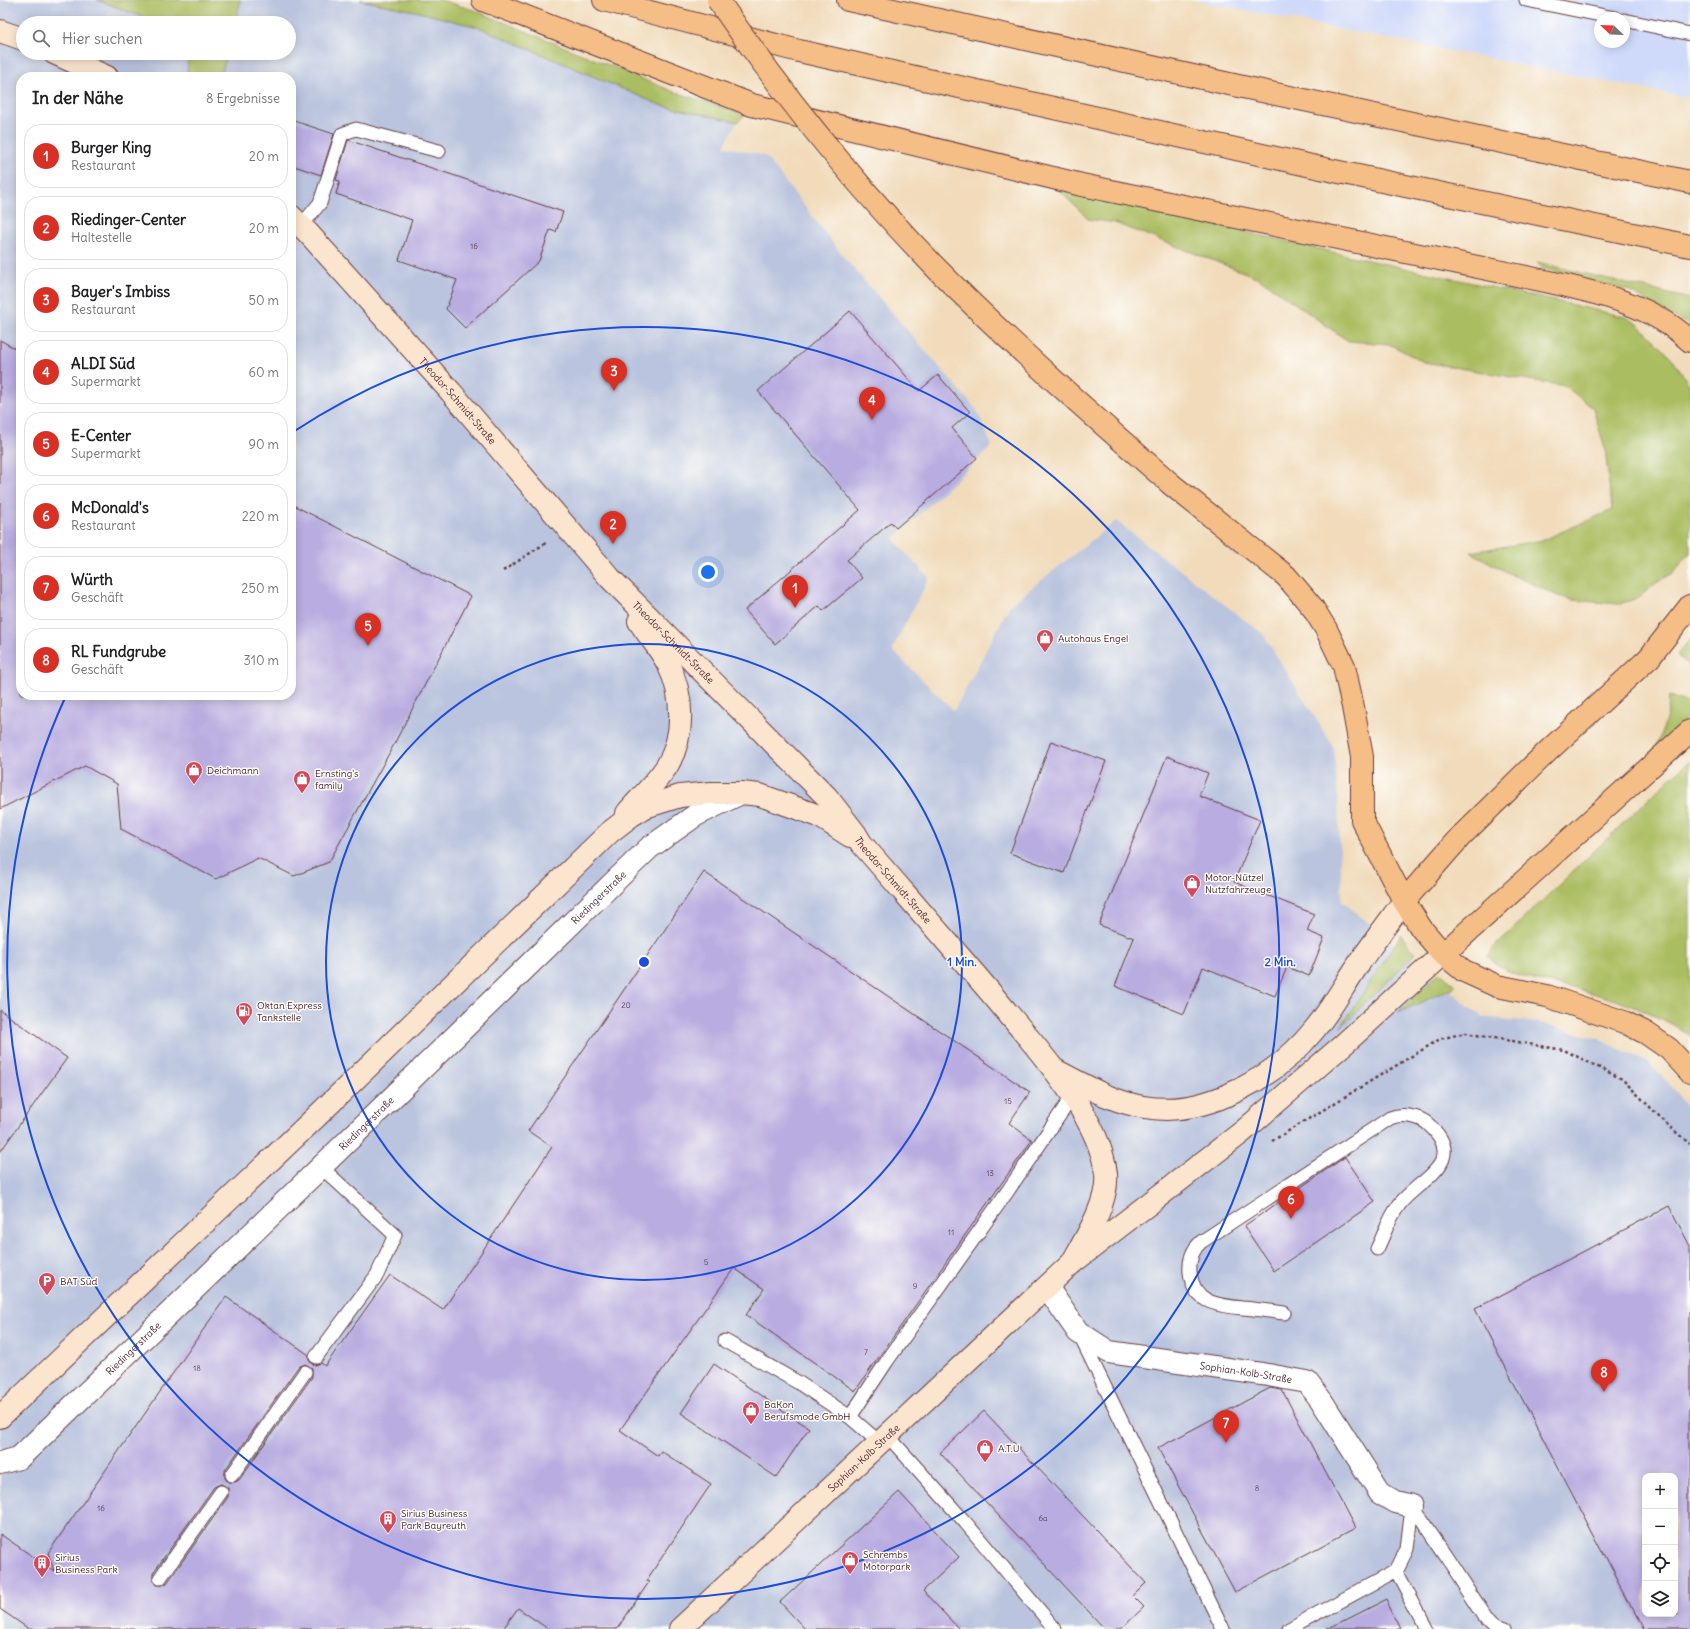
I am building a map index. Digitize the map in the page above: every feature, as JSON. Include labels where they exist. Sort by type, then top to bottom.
[{"type":"main road","points":[[483,0],[752,105],[1082,186],[1550,282],[1601,294],[1637,307],[1662,321],[1690,342]]},
{"type":"main road","points":[[604,0],[799,51],[1325,169],[1690,246]]},
{"type":"main road","points":[[718,0],[750,47],[840,161],[937,269],[996,327],[1073,398],[1172,485],[1286,576],[1313,608],[1326,629],[1344,666],[1362,757],[1362,820],[1404,901],[1422,928],[1443,954],[1464,971],[1497,986],[1547,996],[1624,1022],[1646,1033],[1669,1049],[1690,1072]]},
{"type":"main road","points":[[848,0],[1251,89],[1690,182]]},
{"type":"main road","points":[[0,32],[16,38]]},
{"type":"main road","points":[[69,60],[96,72]]},
{"type":"main road","name":"Theodor-Schmidt-Straße","points":[[296,221],[446,387],[610,578],[827,797],[861,843],[978,978],[1054,1069],[1085,1115],[1103,1156],[1106,1175],[1105,1191],[1099,1208],[1090,1230],[1072,1263]]},
{"type":"main road","points":[[0,1417],[315,1118],[610,832],[666,767],[678,743],[681,716],[678,691],[668,664],[610,578]]},
{"type":"main road","points":[[1054,1069],[1111,1099],[1145,1108],[1177,1108],[1210,1102],[1248,1086],[1288,1058],[1314,1031],[1404,901],[1460,836],[1548,750],[1649,658],[1690,606]]},
{"type":"main road","points":[[1072,1263],[1241,1133],[1344,1044],[1690,732]]},
{"type":"main road","points":[[610,832],[632,815],[648,806],[680,796],[710,793],[741,793],[760,795],[819,816],[861,843]]},
{"type":"main road","name":"Sophian-Kolb-Straße","points":[[680,1629],[1072,1263]]},
{"type":"street","name":"Riedingerstraße","points":[[0,1463],[19,1458],[649,848],[696,815],[741,793]]},
{"type":"street","name":"Sophian-Kolb-Straße","points":[[1047,1287],[1078,1332],[1109,1352],[1307,1382],[1380,1493],[1395,1502],[1412,1506]]},
{"type":"lane","points":[[1526,0],[1594,14]]},
{"type":"lane","points":[[1630,21],[1690,34]]},
{"type":"lane","points":[[296,221],[320,203],[342,134],[356,129],[439,151]]},
{"type":"lane","points":[[850,1417],[887,1361],[1007,1192],[1072,1097]]},
{"type":"lane","points":[[1284,1313],[1221,1305],[1209,1302],[1194,1288],[1191,1280],[1190,1265],[1193,1250],[1201,1242],[1390,1118],[1398,1116],[1416,1117],[1428,1124],[1437,1133],[1443,1147],[1442,1159],[1438,1169],[1399,1204],[1377,1249]]},
{"type":"lane","points":[[316,1357],[377,1275],[395,1236],[321,1167]]},
{"type":"lane","points":[[1078,1332],[1223,1629]]},
{"type":"lane","points":[[725,1341],[799,1383],[884,1439],[965,1522],[1055,1629]]},
{"type":"lane","points":[[232,1475],[305,1372]]},
{"type":"lane","points":[[160,1578],[221,1492]]},
{"type":"lane","points":[[1289,1629],[1396,1571],[1407,1549],[1412,1506]]},
{"type":"lane","points":[[1412,1506],[1487,1620],[1493,1625],[1504,1629]]},
{"type":"lane","points":[[1396,1571],[1426,1629]]},
{"type":"path","points":[[503,571],[568,528]]},
{"type":"path","points":[[1342,1098],[1440,1039],[1465,1033],[1564,1050],[1622,1079],[1671,1128],[1690,1144]]},
{"type":"shaded area","points":[[0,0],[96,0],[140,16],[16,16],[16,60],[188,60],[187,72],[16,72],[16,700],[296,700],[296,72],[222,72],[225,60],[296,60],[296,16],[237,16],[241,0],[360,0],[415,11],[478,27],[660,105],[737,122],[724,146],[765,156],[847,261],[976,409],[992,446],[893,539],[929,578],[892,650],[954,711],[1010,605],[1116,521],[1263,634],[1334,748],[1338,801],[1342,901],[1482,1017],[1541,1023],[1599,1039],[1650,1063],[1678,1094],[1690,1115],[1690,1629],[0,1629]]},
{"type":"shaded area","points":[[1192,0],[1690,0],[1690,98]]},
{"type":"green space","points":[[97,0],[241,0],[237,16],[140,16]]},
{"type":"green space","points":[[360,0],[440,0],[474,10],[672,91],[745,115],[737,122],[660,105],[478,27],[415,11]]},
{"type":"green space","points":[[188,60],[225,60],[222,72],[187,72]]},
{"type":"green space","points":[[1058,189],[1625,317],[1639,325],[1671,357],[1690,386],[1690,553],[1673,573],[1656,583],[1638,598],[1619,604],[1572,600],[1558,596],[1508,573],[1471,552],[1543,540],[1612,510],[1605,449],[1593,408],[1565,386],[1424,362],[1389,344],[1348,341],[1259,278],[1115,223],[1088,219]]},
{"type":"green space","points":[[1537,262],[1690,299],[1690,328],[1685,323],[1627,290],[1542,268]]},
{"type":"green space","points":[[1690,639],[1690,667],[1677,655]]},
{"type":"green space","points":[[1669,696],[1686,702],[1690,707],[1690,715],[1652,753],[1664,725],[1668,711]]},
{"type":"green space","points":[[1690,761],[1690,1036],[1667,1022],[1638,1008],[1594,993],[1532,980],[1520,976],[1498,965],[1488,957],[1493,948]]},
{"type":"green space","points":[[1401,935],[1415,954],[1340,1028]]},
{"type":"green space","points":[[1439,972],[1456,986],[1398,1013]]},
{"type":"building","points":[[296,122],[334,134],[321,175],[296,167]]},
{"type":"building","points":[[348,140],[563,212],[556,232],[550,230],[539,261],[465,328],[446,309],[457,280],[399,260],[412,220],[336,194],[340,181],[336,180]]},
{"type":"building","points":[[850,311],[919,391],[938,375],[970,412],[952,428],[977,458],[896,528],[891,522],[847,560],[862,578],[823,611],[819,606],[775,644],[745,610],[860,510],[758,391]]},
{"type":"building","points":[[0,340],[16,349],[16,700],[296,700],[296,507],[471,596],[392,748],[329,862],[294,876],[258,858],[216,879],[121,829],[117,784],[85,766],[0,809]]},
{"type":"building","points":[[1051,741],[1106,761],[1064,873],[1010,853]]},
{"type":"building","name":"Motor-Nützel Nutzfahrzeuge","points":[[1167,756],[1208,773],[1199,796],[1260,820],[1234,882],[1314,914],[1307,931],[1324,938],[1309,976],[1287,967],[1275,996],[1203,967],[1184,1014],[1115,986],[1134,938],[1099,925]]},
{"type":"building","points":[[704,872],[1030,1092],[1009,1123],[1032,1140],[855,1391],[746,1315],[764,1289],[734,1268],[620,1430],[658,1456],[661,1451],[711,1484],[646,1581],[649,1582],[617,1629],[548,1629],[518,1608],[503,1629],[29,1629],[0,1609],[0,1534],[54,1571],[48,1553],[226,1297],[309,1355],[309,1360],[312,1364],[315,1365],[321,1363],[325,1366],[390,1275],[443,1310],[552,1147],[528,1131]],"holes":[[[305,1364],[312,1368],[312,1377],[239,1480],[235,1482],[228,1482],[225,1478],[225,1470],[298,1367]],[[221,1484],[228,1488],[228,1497],[167,1583],[163,1585],[156,1585],[153,1581],[153,1573],[214,1487]]]},
{"type":"building","points":[[0,1010],[67,1058],[0,1152]]},
{"type":"building","points":[[1345,1157],[1375,1202],[1274,1271],[1244,1226]]},
{"type":"building","points":[[1669,1206],[1690,1246],[1690,1629],[1643,1629],[1475,1309]]},
{"type":"building","points":[[714,1364],[809,1428],[776,1477],[681,1413]]},
{"type":"building","points":[[1270,1388],[1282,1390],[1355,1528],[1235,1592],[1158,1448]]},
{"type":"building","points":[[984,1411],[1146,1583],[1133,1596],[1144,1607],[1121,1629],[1105,1629],[940,1453]]},
{"type":"building","points":[[899,1492],[959,1557],[923,1591],[959,1629],[805,1629],[780,1602]]},
{"type":"building","points":[[1386,1599],[1401,1629],[1327,1629]]},
{"type":"place","name":"Bayer's Imbiss","points":[[614,391]]},
{"type":"place","name":"ALDI Süd","points":[[872,420]]},
{"type":"place","name":"Riedinger-Center","points":[[613,544]]},
{"type":"place","name":"Burger King","points":[[795,608]]},
{"type":"place","name":"E-Center","points":[[368,646]]},
{"type":"place","name":"Autohaus Engel","points":[[1045,653]]},
{"type":"place","name":"Deichmann","points":[[194,785]]},
{"type":"place","name":"Ernsting's family","points":[[302,794]]},
{"type":"place","name":"Motor-Nützel Nutzfahrzeuge","points":[[1192,898]]},
{"type":"place","name":"Oktan Express Tankstelle","points":[[244,1026]]},
{"type":"place","name":"McDonald's","points":[[1291,1219]]},
{"type":"place","name":"BAT Süd","points":[[47,1296]]},
{"type":"place","name":"RL Fundgrube","points":[[1604,1392]]},
{"type":"place","name":"BaKon Berufsmode GmbH","points":[[751,1425]]},
{"type":"place","name":"Würth","points":[[1226,1443]]},
{"type":"place","name":"A.T.U","points":[[985,1463]]},
{"type":"place","name":"Sirius Business Park Bayreuth","points":[[388,1534]]},
{"type":"place","name":"Schrembs Motorpark","points":[[850,1575]]},
{"type":"place","name":"Sirius Business Park","points":[[42,1578]]}]
